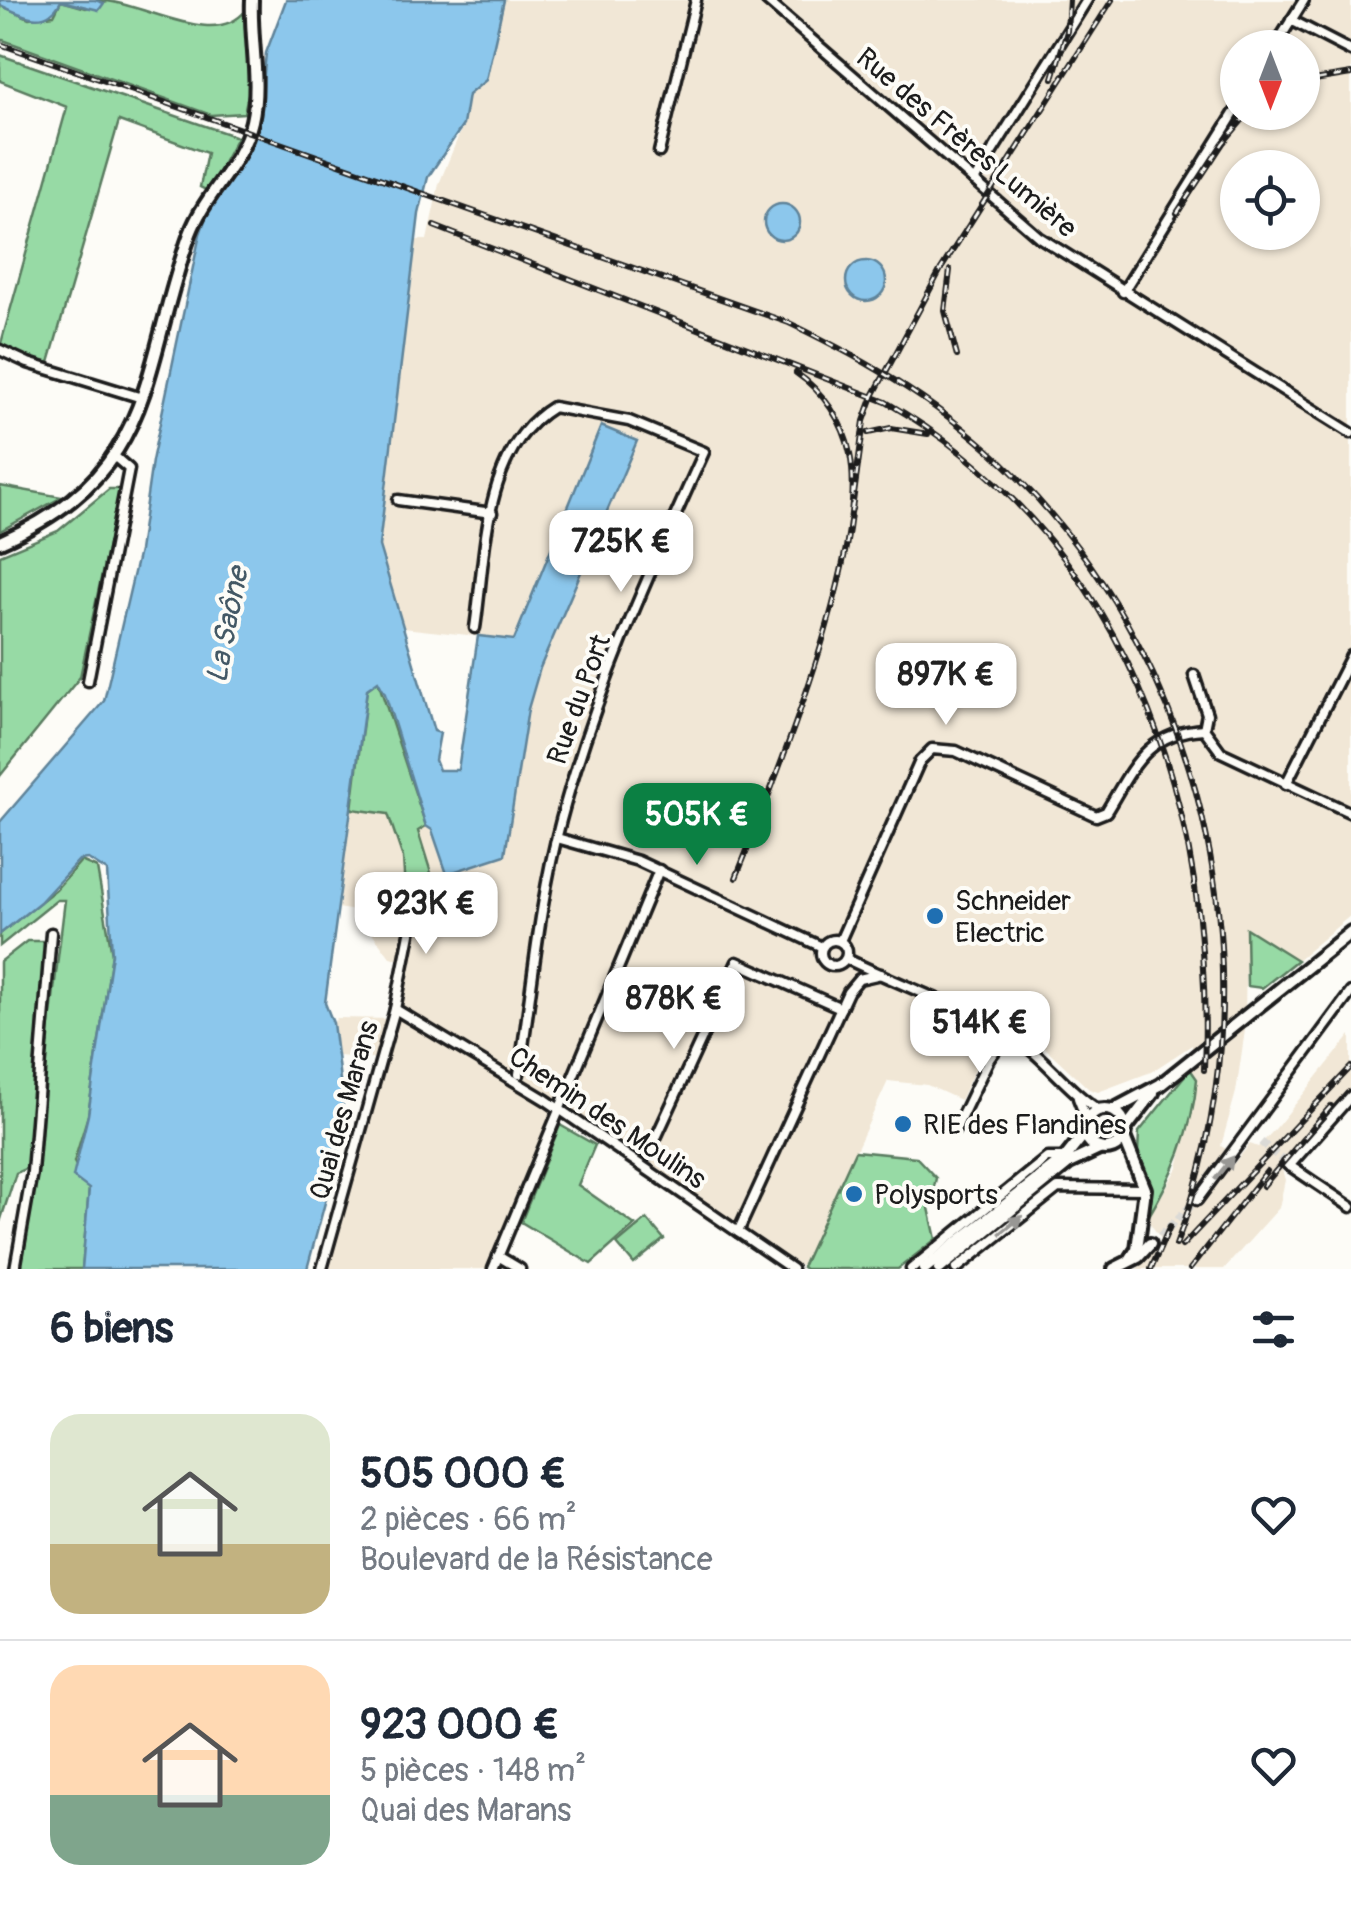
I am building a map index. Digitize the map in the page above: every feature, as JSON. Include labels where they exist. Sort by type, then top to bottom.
[{"type":"main road","points":[[0,542],[64,507],[114,456],[145,399],[190,233],[208,199],[236,162],[250,128],[256,92],[252,0]]},
{"type":"main road","points":[[924,1269],[1065,1158],[1099,1110],[1114,1110],[1160,1085],[1351,932]]},
{"type":"main road","points":[[939,1269],[1069,1163],[1105,1149],[1125,1132],[1160,1085]]},
{"type":"main road","points":[[1114,1110],[1145,1189],[1138,1237],[1130,1260]]},
{"type":"main road","points":[[1086,1127],[1105,1149],[1132,1158]]},
{"type":"main road","points":[[1140,1214],[1150,1244]]},
{"type":"main road","points":[[1138,1237],[1150,1244]]},
{"type":"main road","points":[[1114,1269],[1150,1244]]},
{"type":"street","points":[[659,152],[696,0]]},
{"type":"street","name":"Rue des Frères Lumière","points":[[766,0],[1040,237],[1351,433]]},
{"type":"street","points":[[974,182],[1087,0]]},
{"type":"street","points":[[1285,30],[1304,0]]},
{"type":"street","points":[[1291,20],[1351,51]]},
{"type":"street","points":[[1123,292],[1224,130]]},
{"type":"street","points":[[0,350],[28,364],[145,399]]},
{"type":"street","name":"Rue du Port","points":[[476,628],[492,513],[505,464],[521,434],[554,406],[629,421],[704,452],[592,718],[557,838],[519,1074]]},
{"type":"street","points":[[88,681],[129,469],[114,456]]},
{"type":"street","points":[[398,500],[492,513]]},
{"type":"street","points":[[1286,784],[1351,656]]},
{"type":"street","points":[[1194,675],[1206,714],[1204,729],[1221,752],[1351,813]]},
{"type":"street","points":[[557,838],[615,852],[659,870],[822,947],[840,941],[920,761],[932,749],[956,751],[1096,816],[1106,812],[1123,777],[1146,750],[1204,729]]},
{"type":"street","points":[[493,1269],[659,870]]},
{"type":"street","name":"Quai des Marans","points":[[322,1269],[395,1009],[416,904]]},
{"type":"street","points":[[14,1269],[32,1172],[50,933]]},
{"type":"street","points":[[839,966],[847,958],[848,950],[840,941]]},
{"type":"street","points":[[822,947],[823,962],[839,966],[846,975],[848,992]]},
{"type":"street","points":[[847,958],[1004,1032],[1041,1059],[1078,1098],[1099,1110]]},
{"type":"street","points":[[648,1156],[735,964],[741,963],[841,1008]]},
{"type":"street","points":[[738,1232],[848,992],[864,976],[881,974]]},
{"type":"street","points":[[1197,1200],[1252,1136],[1351,992]]},
{"type":"street","name":"Chemin des Moulins","points":[[395,1009],[456,1042],[792,1269]]},
{"type":"street","points":[[955,1130],[1004,1032]]},
{"type":"street","points":[[1351,1096],[1288,1165],[1351,1206]]},
{"type":"street","points":[[1078,1098],[1086,1127]]},
{"type":"street","points":[[910,1269],[1047,1158],[1065,1158]]},
{"type":"street","points":[[956,1269],[1058,1188],[1145,1189]]},
{"type":"street","points":[[1150,1244],[1160,1236]]},
{"type":"street","points":[[498,1256],[520,1269]]},
{"type":"street","points":[[772,1269],[780,1260]]},
{"type":"shaded area","points":[[504,0],[1351,0],[1351,915],[1297,960],[1246,929],[1245,1030],[1236,1092],[1221,1146],[1226,1149],[1199,1184],[1199,1206],[1250,1144],[1258,1147],[1276,1128],[1351,1035],[1351,1088],[1281,1166],[1285,1180],[1279,1208],[1224,1269],[1137,1269],[1160,1246],[1161,1239],[1147,1219],[1178,1168],[1197,1079],[1190,1069],[1192,1045],[1151,1072],[1098,1092],[1089,1089],[1023,1027],[1000,1017],[960,1100],[927,1085],[888,1081],[802,1267],[555,1103],[486,1269],[328,1269],[385,1059],[337,1056],[333,1023],[337,1018],[395,1019],[407,975],[402,960],[390,957],[356,911],[337,908],[352,809],[388,813],[403,858],[407,906],[440,902],[418,831],[426,826],[432,830],[528,709],[540,668],[637,441],[601,427],[514,640],[403,628],[379,546],[415,240],[427,240],[439,184],[463,125],[468,95],[486,80]]},
{"type":"green space","points":[[95,0],[197,25],[216,26],[232,21],[246,10],[250,85],[244,113],[211,115],[0,39],[0,5],[29,18],[54,15],[61,1],[86,8],[104,3]]},
{"type":"green space","points":[[0,55],[237,137],[208,191],[200,187],[207,153],[119,121],[48,366],[0,347],[67,107],[0,81]]},
{"type":"green space","points":[[0,486],[62,497],[0,531]]},
{"type":"green space","points":[[109,489],[120,489],[80,677],[0,776],[0,555],[58,531]]},
{"type":"green space","points":[[378,681],[426,826],[418,831],[440,902],[406,906],[403,858],[388,814],[352,809],[367,689]]},
{"type":"green space","points":[[81,861],[97,868],[112,954],[88,1115],[74,1162],[89,1189],[82,1269],[20,1269],[65,900],[57,900],[0,946],[0,934],[56,889]]},
{"type":"green space","points":[[1246,928],[1297,960],[1262,988],[1247,986]]},
{"type":"green space","points":[[27,941],[45,941],[27,1168],[16,1173],[0,1222],[0,962]]},
{"type":"green space","points":[[1190,1069],[1197,1079],[1186,1135],[1166,1186],[1147,1219],[1148,1176],[1138,1153],[1139,1132]]},
{"type":"green space","points":[[560,1125],[595,1145],[578,1185],[635,1225],[591,1264],[521,1222]]},
{"type":"green space","points":[[855,1151],[916,1157],[936,1178],[929,1208],[936,1239],[898,1269],[805,1269],[802,1267]]},
{"type":"green space","points":[[647,1219],[664,1239],[634,1264],[617,1244]]},
{"type":"water","points":[[0,0],[95,0],[104,3],[99,10],[61,1],[49,15],[34,18],[0,5]]},
{"type":"water","name":"La Saône","points":[[286,0],[504,0],[486,80],[468,95],[463,125],[428,177],[419,214],[379,546],[434,731],[440,733],[435,760],[439,770],[458,770],[478,636],[514,640],[601,426],[637,441],[540,668],[528,709],[505,855],[447,874],[432,830],[426,826],[385,694],[378,681],[367,689],[325,1003],[333,1023],[343,1104],[334,1145],[340,1147],[307,1269],[82,1269],[89,1189],[73,1177],[88,1115],[112,954],[107,871],[88,859],[79,860],[40,902],[0,934],[0,822],[104,701],[139,551],[152,461],[200,234],[210,206],[249,151],[259,123],[266,53]]},
{"type":"water","points":[[782,204],[795,209],[800,222],[795,235],[782,240],[769,235],[764,222],[769,209]]},
{"type":"water","points":[[866,261],[880,267],[886,281],[880,295],[866,301],[852,295],[846,281],[852,267]]},
{"type":"tunnel","points":[[1261,1142],[1287,1164]]},
{"type":"tunnel","points":[[1160,1236],[1197,1200]]},
{"type":"railway","points":[[1053,78],[1067,31],[1069,0]]},
{"type":"railway","points":[[852,509],[864,421],[873,396],[941,269],[1112,0]]},
{"type":"railway","points":[[0,44],[789,323],[908,389],[963,428],[1014,474],[1082,553],[1137,641],[1178,736],[1206,836],[1220,939],[1220,1042],[1206,1145],[1176,1245]]},
{"type":"railway","points":[[1320,79],[1351,74]]},
{"type":"railway","points":[[1177,213],[1234,130]]},
{"type":"railway","points":[[434,226],[886,402],[970,460],[1039,528],[1096,604],[1140,688],[1172,778],[1193,873],[1203,970],[1204,1070]]},
{"type":"railway","points":[[950,270],[945,311],[957,356]]},
{"type":"railway","points":[[736,878],[815,666],[846,547],[852,496],[850,454],[837,419],[823,398],[796,373]]},
{"type":"railway","points":[[868,433],[891,428],[928,434]]},
{"type":"railway","points":[[1182,1246],[1351,1067]]},
{"type":"railway","points":[[1263,1186],[1331,1106]]},
{"type":"railway","points":[[1190,1269],[1267,1171]]},
{"type":"railway","points":[[1151,1269],[1170,1226]]},
{"type":"place","name":"Schneider Electric","points":[[935,916]]},
{"type":"place","name":"RIE des Flandines","points":[[903,1124]]},
{"type":"place","name":"Polysports","points":[[854,1194]]}]
